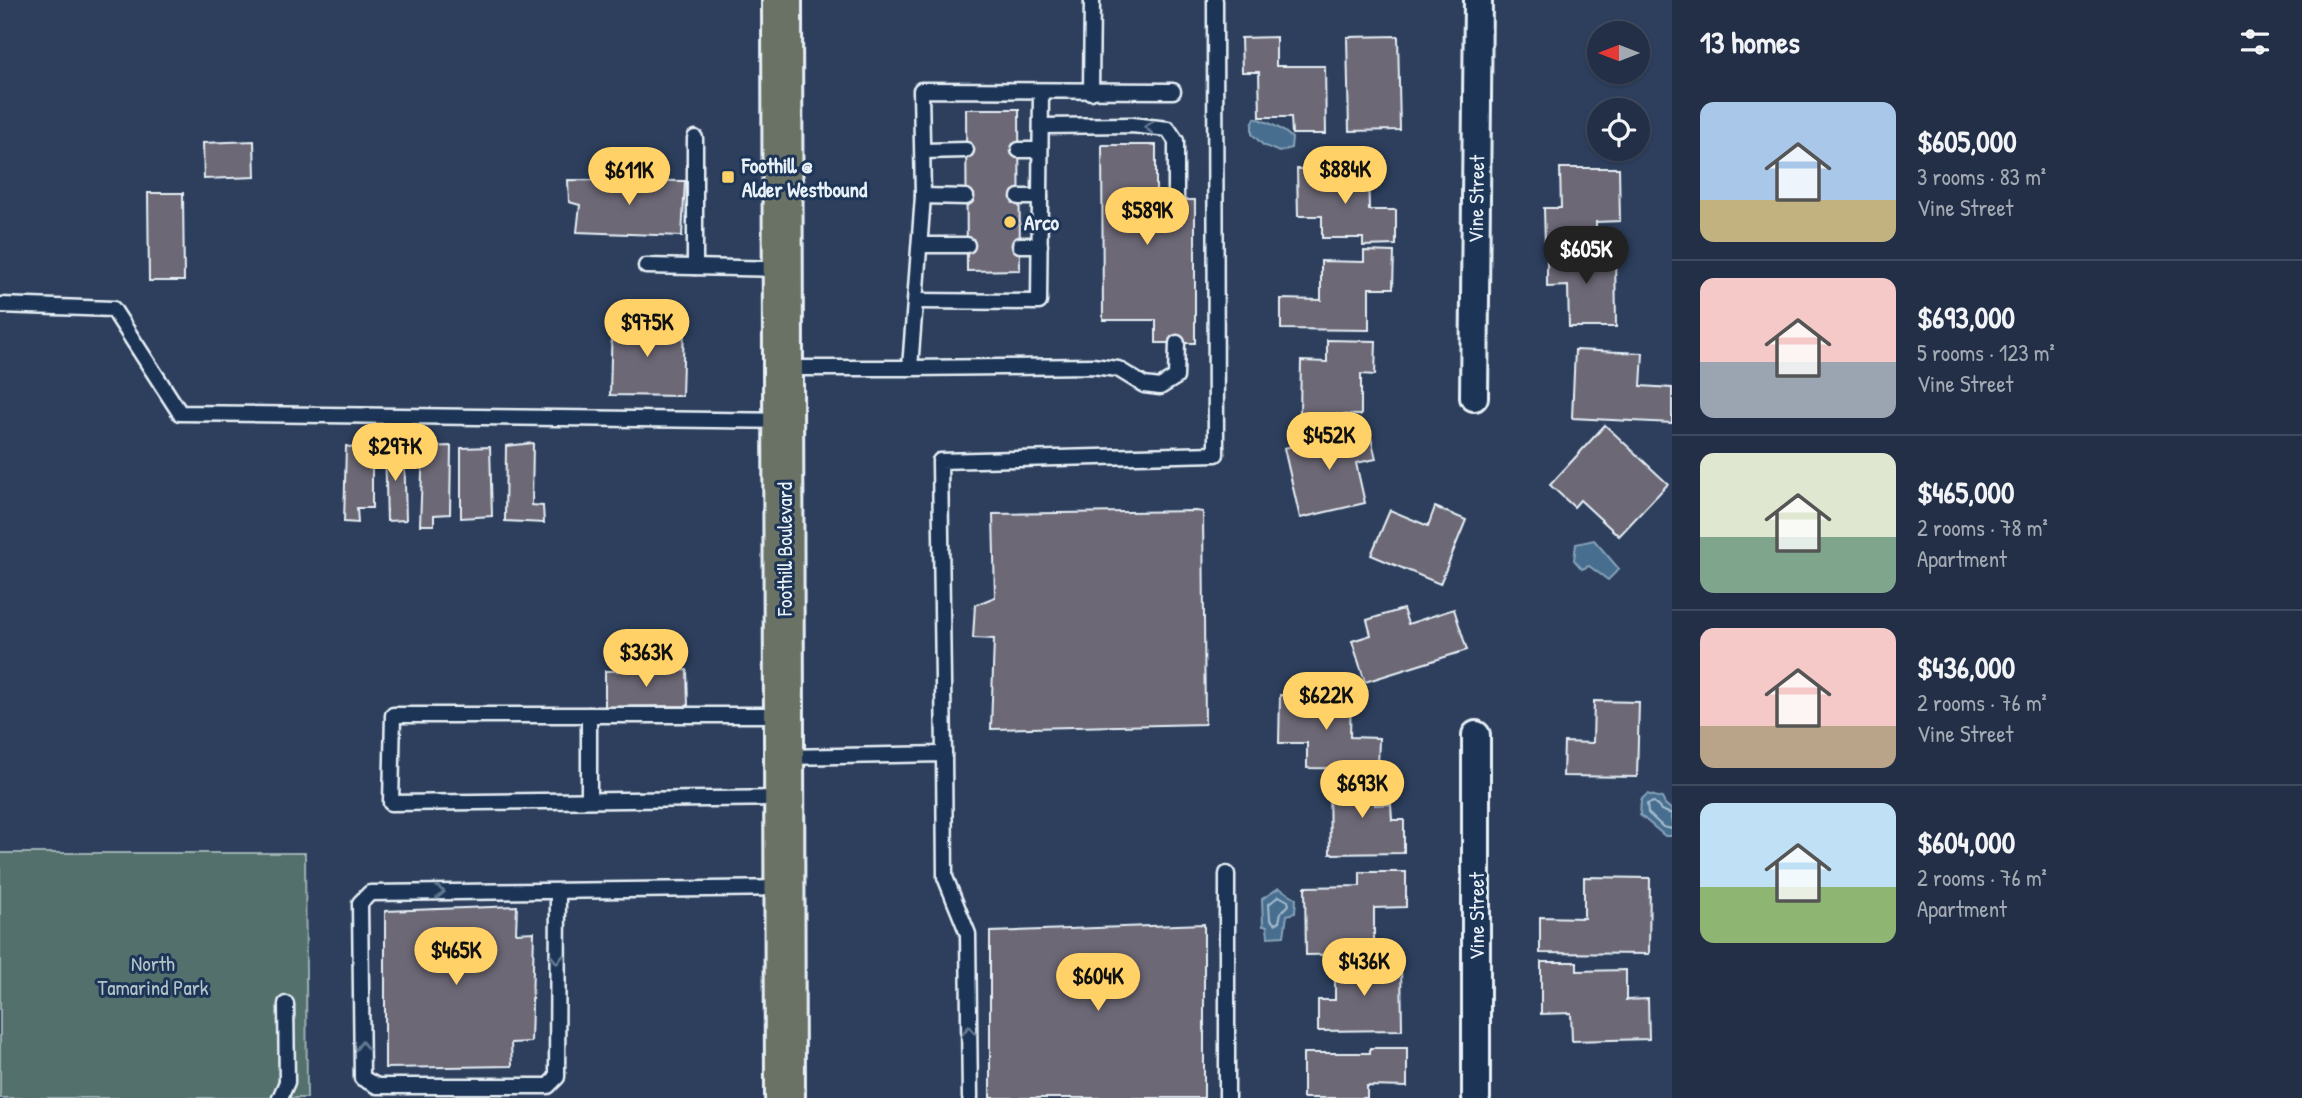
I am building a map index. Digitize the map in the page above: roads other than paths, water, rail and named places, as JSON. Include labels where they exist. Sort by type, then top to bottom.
[{"type":"main road","name":"Foothill Boulevard","points":[[782,0],[785,1098]]},
{"type":"street","name":"Vine Street","points":[[1474,397],[1478,0]]},
{"type":"street","name":"Vine Street","points":[[1476,734],[1476,1098]]},
{"type":"lane","points":[[1091,92],[1092,0]]},
{"type":"lane","points":[[970,1098],[968,934],[945,877],[940,461],[1216,454],[1215,0]]},
{"type":"lane","points":[[910,368],[923,197],[921,90],[1173,92]]},
{"type":"lane","points":[[916,301],[1039,302],[1041,92]]},
{"type":"lane","points":[[1041,126],[1132,125],[1168,129],[1176,141],[1176,200]]},
{"type":"lane","points":[[695,138],[695,267]]},
{"type":"lane","points":[[923,151],[966,150]]},
{"type":"lane","points":[[1019,150],[1040,150]]},
{"type":"lane","points":[[923,197],[966,197]]},
{"type":"lane","points":[[1019,197],[1040,197]]},
{"type":"lane","points":[[920,245],[967,245]]},
{"type":"lane","points":[[1020,245],[1040,245]]},
{"type":"lane","points":[[646,266],[782,269]]},
{"type":"lane","points":[[0,305],[113,309],[180,413],[784,421]]},
{"type":"lane","points":[[783,368],[1092,366],[1118,369],[1144,385],[1160,387],[1176,377],[1177,343]]},
{"type":"lane","points":[[784,715],[393,715],[391,803],[784,798]]},
{"type":"lane","points":[[589,715],[589,800]]},
{"type":"lane","points":[[784,757],[944,754]]},
{"type":"lane","points":[[1227,874],[1227,1098]]},
{"type":"lane","points":[[558,891],[557,1077],[548,1086],[377,1086],[362,1078],[360,903],[370,893],[785,888]]},
{"type":"lane","points":[[280,1098],[286,1082],[286,1004]]},
{"type":"water","points":[[1255,118],[1288,134],[1292,138],[1291,148],[1279,152],[1263,145],[1252,134]]},
{"type":"water","points":[[1594,540],[1619,569],[1608,580],[1589,566],[1582,569],[1574,560],[1576,544]]},
{"type":"water","points":[[1647,794],[1662,798],[1672,810],[1672,836],[1665,836],[1640,815],[1641,800]]},
{"type":"water","points":[[1279,888],[1296,898],[1295,913],[1287,915],[1284,936],[1268,937],[1267,926],[1263,926],[1262,899]]},
{"type":"place","name":"Foothill @ Alder Westbound","points":[[728,177]]},
{"type":"place","name":"Arco","points":[[1010,222]]},
{"type":"park label","name":"North Tamarind Park","points":[[153,975]]}]
